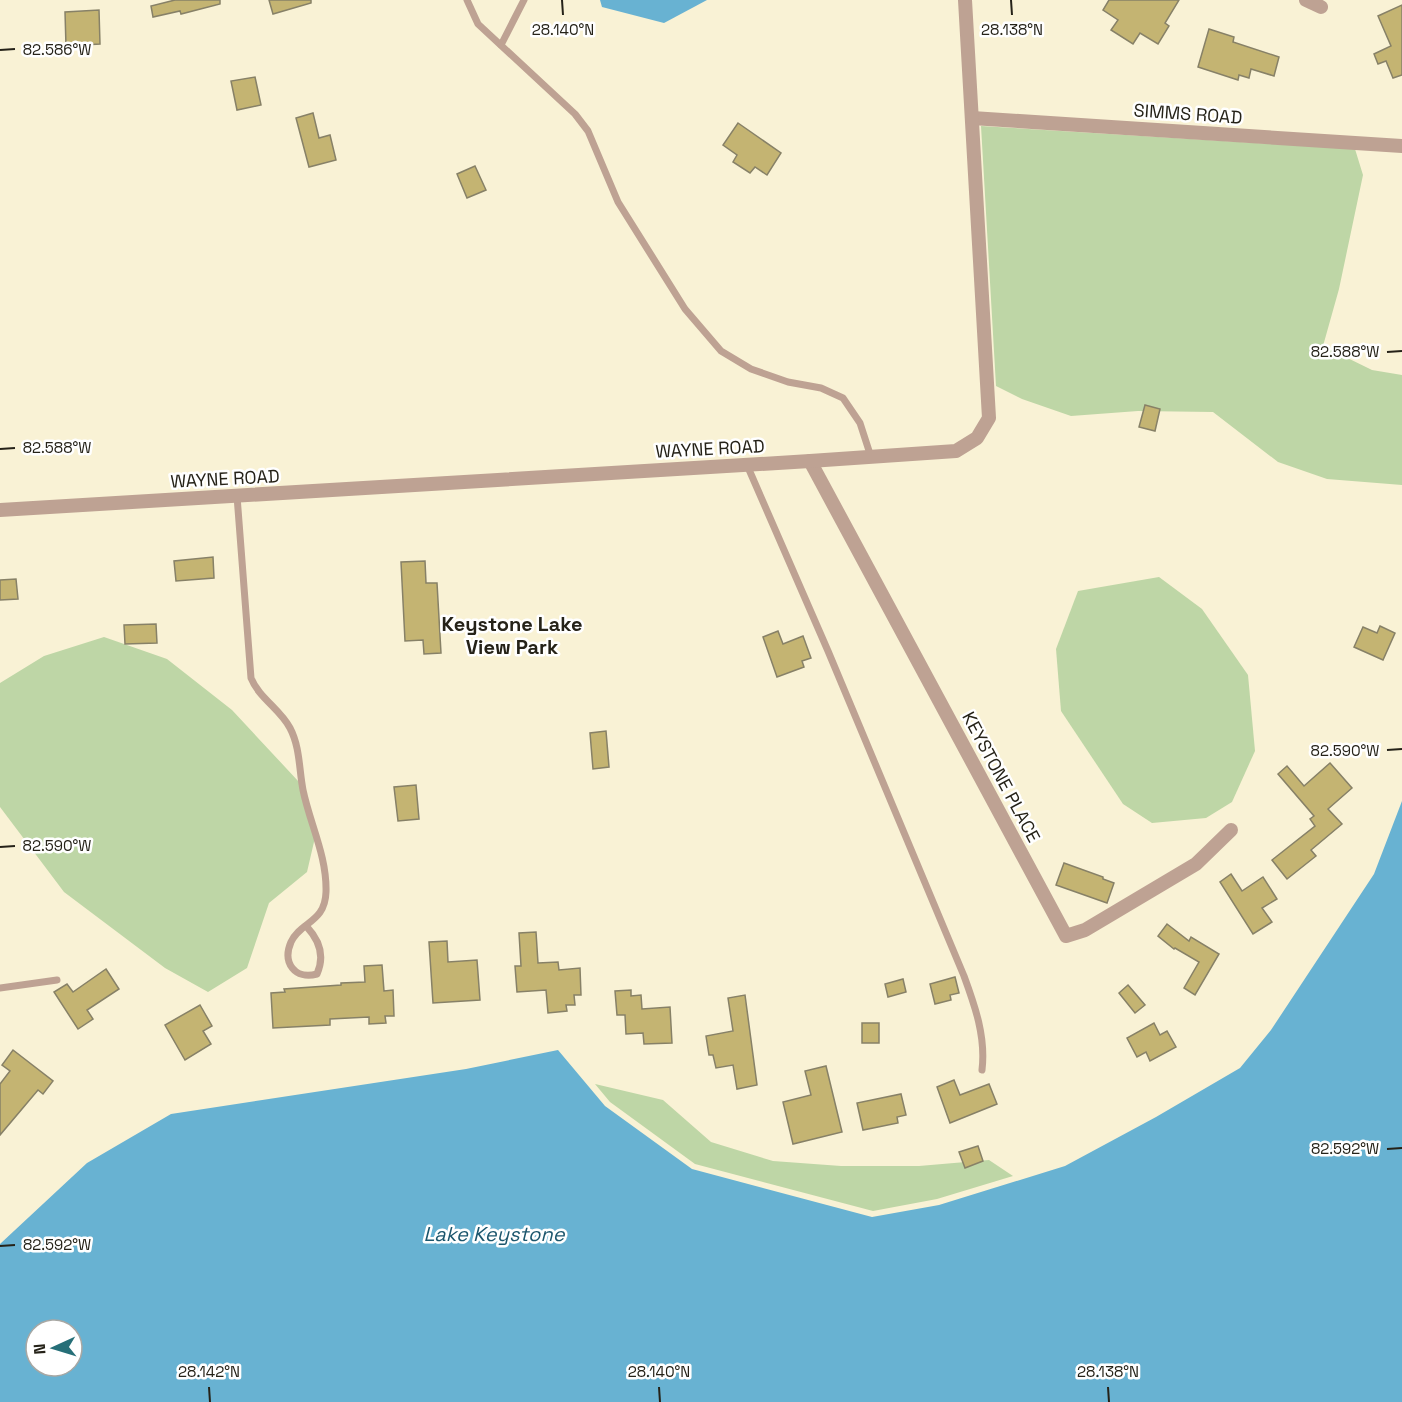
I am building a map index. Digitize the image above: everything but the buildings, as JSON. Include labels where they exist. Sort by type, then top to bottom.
[{"type":"street","name":"WAYNE ROAD","points":[[0,510],[810,462],[956,451],[977,438],[989,418],[965,0]]},
{"type":"street","points":[[1306,0],[1322,7]]},
{"type":"street","name":"SIMMS ROAD","points":[[972,118],[1402,146]]},
{"type":"street","name":"KEYSTONE PLACE","points":[[810,462],[1066,936],[1085,930],[1196,864],[1231,830]]},
{"type":"lane","points":[[467,0],[478,24],[562,99],[582,122],[618,202],[685,309],[721,351],[750,369],[788,382],[821,388],[843,398],[860,423],[871,457]]},
{"type":"lane","points":[[501,45],[524,0]]},
{"type":"lane","points":[[747,465],[828,651],[974,1003],[984,1053],[982,1070]]},
{"type":"lane","points":[[237,496],[251,678],[255,689],[278,711],[296,739],[303,788],[322,861],[326,891],[324,908],[299,932],[291,943],[289,955],[292,968],[298,974],[306,977],[317,974],[322,963],[321,949],[316,937],[306,927]]},
{"type":"lane","points":[[0,988],[57,980]]},
{"type":"green space","points":[[981,126],[1355,149],[1363,175],[1339,289],[1323,346],[1372,370],[1402,375],[1402,485],[1327,479],[1278,462],[1213,412],[1138,411],[1071,416],[1022,399],[996,386]]},
{"type":"green space","points":[[1159,577],[1202,609],[1248,675],[1255,751],[1232,802],[1206,818],[1152,823],[1123,804],[1061,711],[1056,649],[1078,591]]},
{"type":"green space","points":[[104,637],[167,659],[232,710],[299,782],[317,829],[307,872],[269,903],[247,968],[208,992],[165,968],[64,892],[0,807],[0,683],[44,656]]},
{"type":"green space","points":[[595,1084],[663,1100],[711,1142],[773,1161],[841,1166],[919,1166],[989,1160],[1013,1176],[937,1199],[873,1211],[695,1164],[610,1102]]},
{"type":"water","points":[[600,0],[707,0],[664,23],[602,7]]},
{"type":"water","name":"Lake Keystone","points":[[1402,801],[1402,1402],[0,1402],[0,1244],[87,1163],[171,1114],[466,1069],[558,1050],[605,1106],[692,1169],[872,1217],[939,1205],[1065,1166],[1240,1068],[1271,1030],[1374,874]]},
{"type":"district","name":"Keystone Lake View Park","points":[[512,636]]}]
